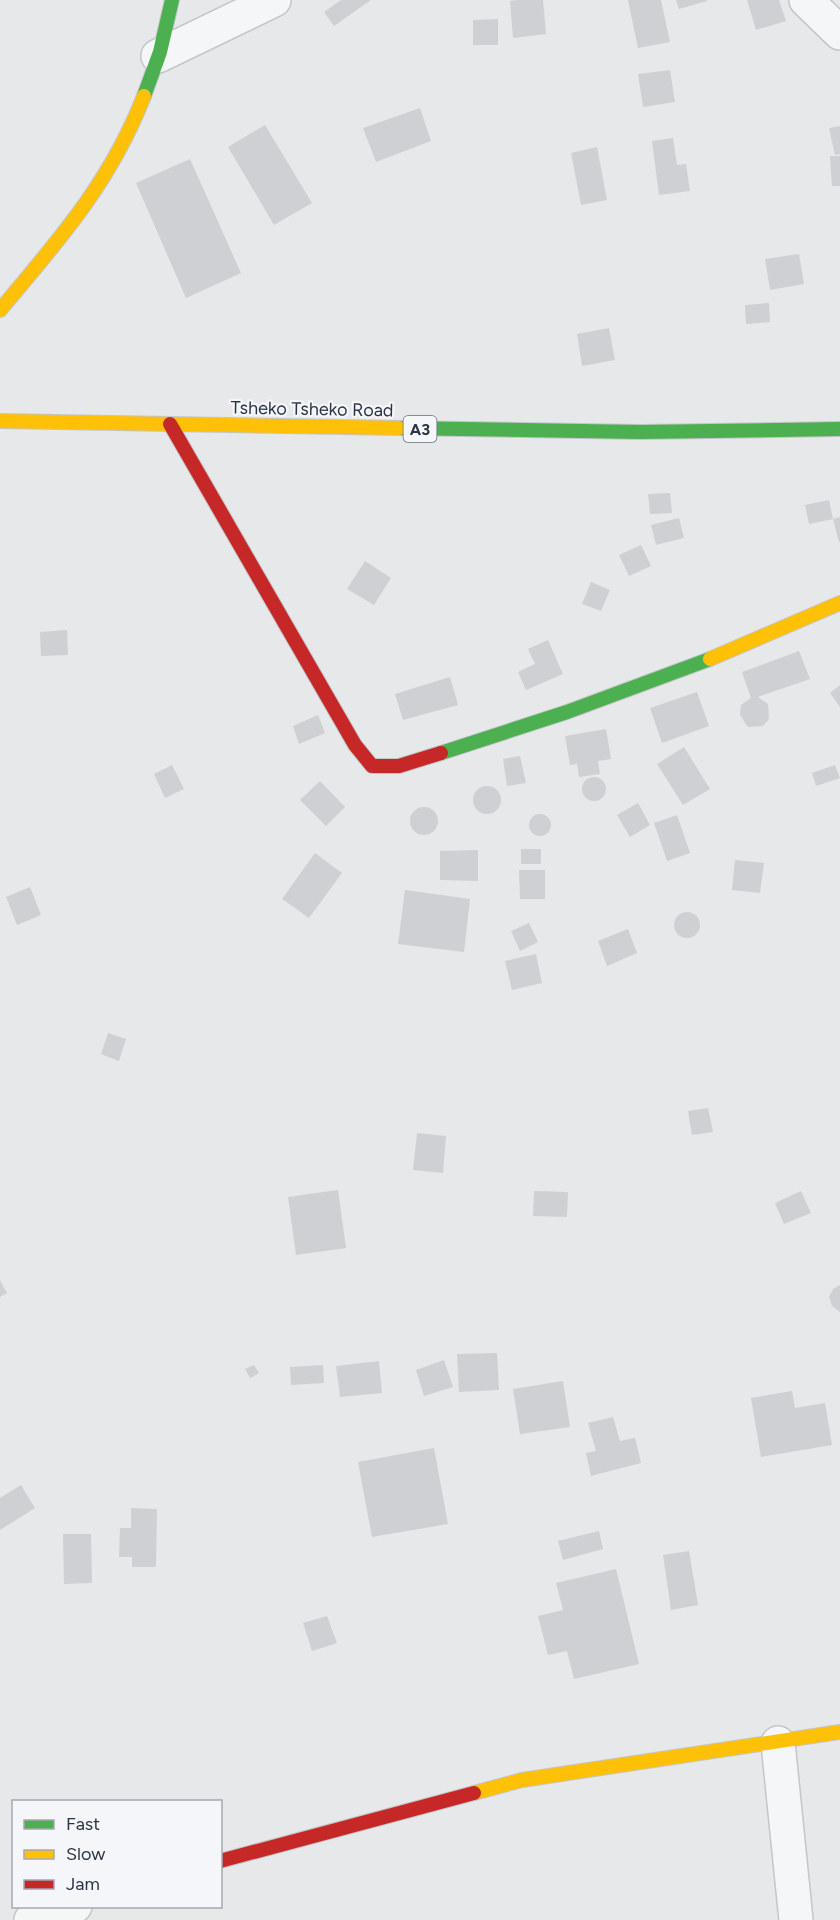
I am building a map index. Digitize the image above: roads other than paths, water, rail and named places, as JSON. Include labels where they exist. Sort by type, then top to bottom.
[{"type":"main road","points":[[0,310],[88,203],[128,132],[149,86],[172,0]]},
{"type":"main road","name":"Tsheko Tsheko Road","points":[[0,421],[640,432],[840,429]]},
{"type":"main road","points":[[170,424],[355,745],[372,766],[399,766],[618,694],[751,642],[840,603]]},
{"type":"main road","points":[[222,1860],[522,1780],[840,1732]]},
{"type":"street","points":[[158,56],[274,0]]},
{"type":"street","points":[[806,0],[840,33]]},
{"type":"street","points":[[778,1743],[796,1920]]}]
